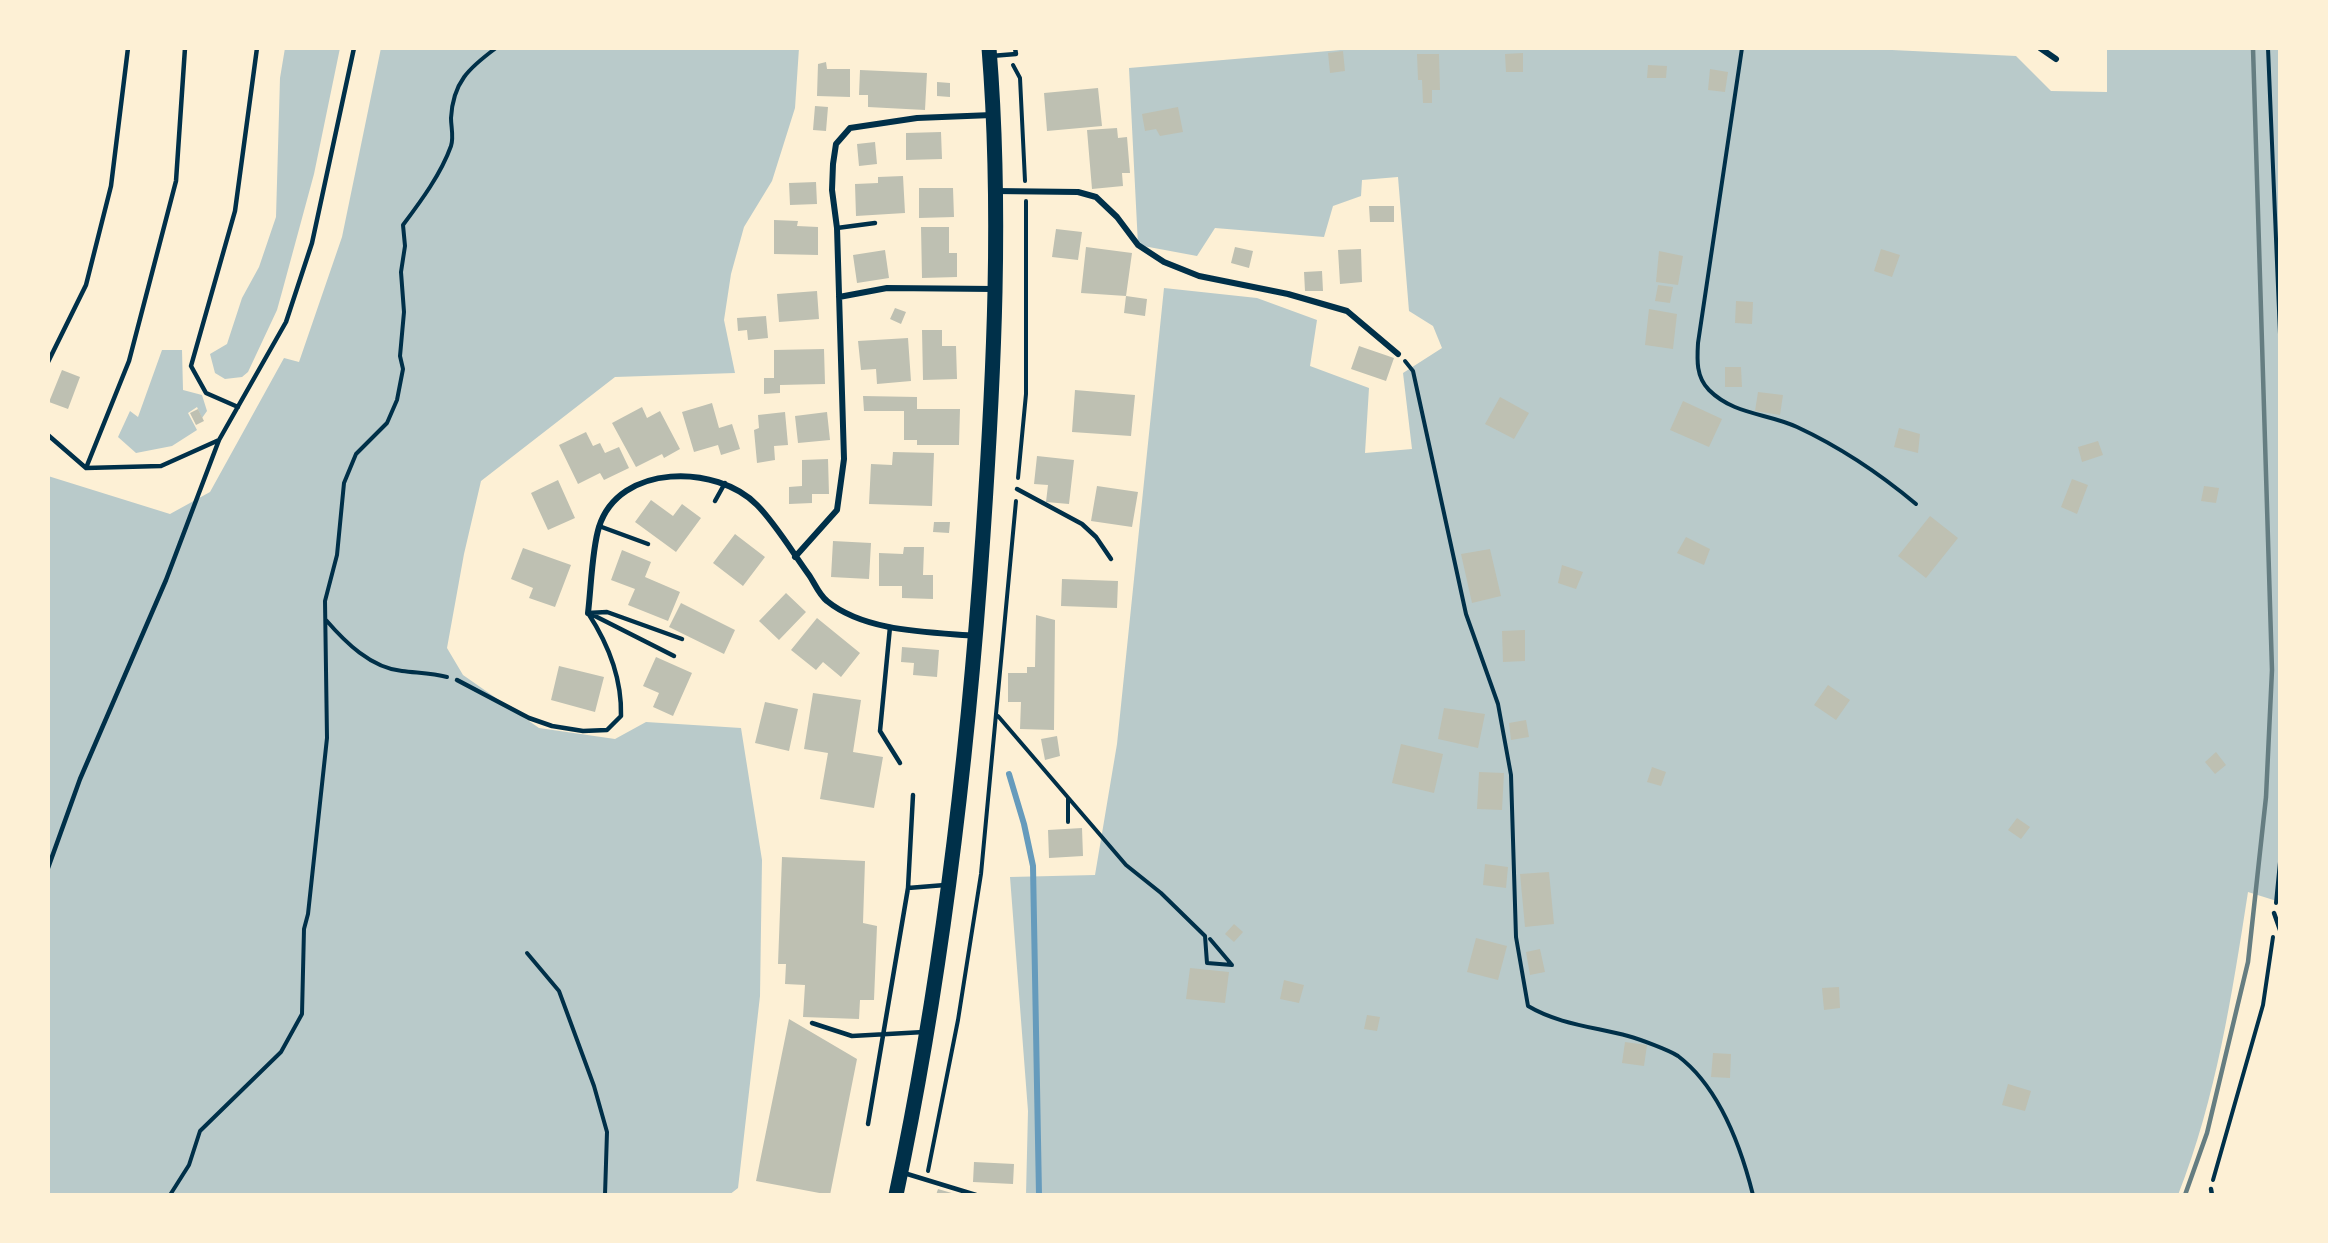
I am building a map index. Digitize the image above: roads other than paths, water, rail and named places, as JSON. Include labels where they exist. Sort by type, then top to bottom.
[{"type":"main road","points":[[896,1195],[927,1032],[949,885],[976,636],[991,416],[995,289],[989,52]]},
{"type":"street","points":[[2040,48],[2056,59]]},
{"type":"street","points":[[795,557],[837,510],[844,459],[837,228],[832,190],[836,144],[850,128],[917,118],[992,115]]},
{"type":"street","points":[[994,191],[1078,192],[1096,196],[1117,217],[1138,245],[1164,262],[1199,276],[1288,294],[1347,311],[1398,354]]},
{"type":"street","points":[[839,297],[887,288],[995,289]]},
{"type":"street","points":[[588,613],[599,526],[612,504],[626,490],[652,481],[685,475],[725,483],[757,505],[826,600],[857,616],[890,627],[976,636]]},
{"type":"lane","points":[[48,362],[86,285],[111,186],[128,48]]},
{"type":"lane","points":[[86,468],[129,361],[176,181],[185,48]]},
{"type":"lane","points":[[238,407],[206,393],[191,366],[235,211],[257,48]]},
{"type":"lane","points":[[48,868],[80,779],[166,580],[219,440],[286,322],[312,243],[354,48]]},
{"type":"lane","points":[[989,52],[1016,51]]},
{"type":"lane","points":[[837,228],[875,223]]},
{"type":"lane","points":[[48,435],[86,468],[161,466],[219,440]]},
{"type":"lane","points":[[715,501],[725,483]]},
{"type":"lane","points":[[1017,489],[1082,524],[1096,537],[1111,559]]},
{"type":"lane","points":[[599,526],[648,544]]},
{"type":"lane","points":[[588,613],[607,612],[682,639]]},
{"type":"lane","points":[[588,613],[674,656]]},
{"type":"lane","points":[[457,680],[530,718],[552,726],[583,731],[607,730],[621,716],[621,701],[615,668],[605,639],[588,613]]},
{"type":"lane","points":[[890,627],[880,731],[900,763]]},
{"type":"lane","points":[[868,1124],[881,1033],[909,888],[913,795]]},
{"type":"lane","points":[[909,888],[949,885]]},
{"type":"lane","points":[[2274,913],[2280,930]]},
{"type":"lane","points":[[812,1023],[852,1036],[927,1032]]},
{"type":"lane","points":[[901,1171],[976,1195]]},
{"type":"waterway","points":[[1009,774],[1024,824],[1033,866],[1039,1195]]},
{"type":"railway","points":[[2185,1195],[2207,1133],[2248,962],[2266,797],[2272,670],[2253,48]]}]
